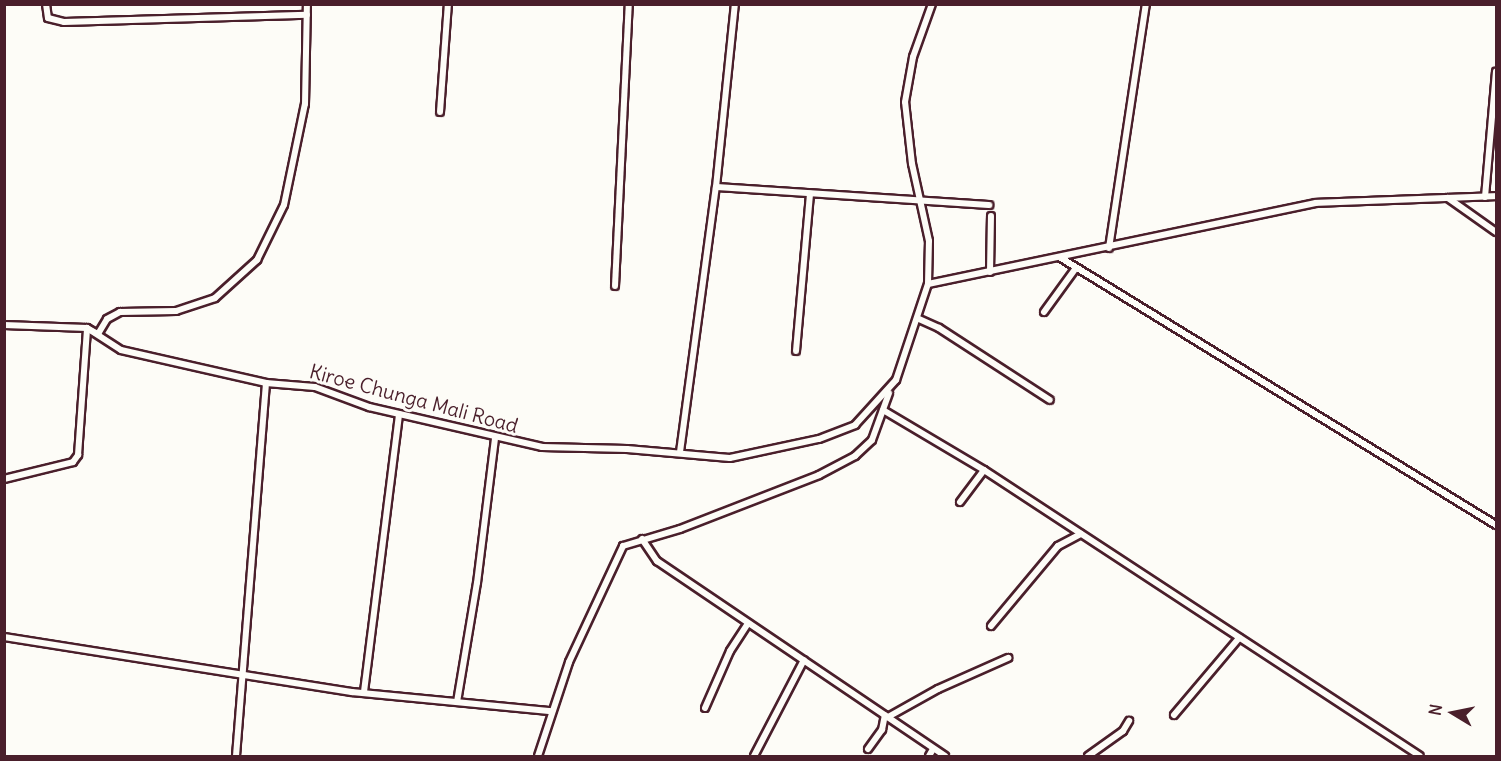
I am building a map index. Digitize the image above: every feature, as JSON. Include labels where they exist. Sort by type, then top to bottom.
[{"type":"street","points":[[46,4],[48,18],[64,22],[307,15]]},
{"type":"street","points":[[4,325],[87,328],[98,334],[107,319],[120,312],[176,311],[215,298],[257,260],[284,205],[305,104],[307,4]]},
{"type":"street","points":[[440,112],[448,4]]},
{"type":"street","points":[[615,286],[629,4]]},
{"type":"street","points":[[680,452],[716,187],[735,4]]},
{"type":"street","name":"Kiroe Chunga Mali Road","points":[[87,328],[121,350],[266,383],[315,387],[399,414],[542,447],[680,452],[730,458],[819,439],[855,426],[890,388],[904,365],[928,284],[929,241],[912,164],[905,102],[911,64],[932,4]]},
{"type":"street","points":[[1109,248],[1146,4]]},
{"type":"street","points":[[1485,197],[1497,71]]},
{"type":"street","points":[[716,187],[989,205]]},
{"type":"street","points":[[796,351],[810,194]]},
{"type":"street","points":[[928,284],[1316,203],[1497,196]]},
{"type":"street","points":[[1447,197],[1497,232]]},
{"type":"street","points":[[990,272],[991,216]]},
{"type":"street","points":[[1060,258],[1497,525]]},
{"type":"street","points":[[1044,312],[1076,268]]},
{"type":"street","points":[[919,319],[939,328],[1050,400]]},
{"type":"street","points":[[4,479],[73,462],[78,455],[87,328]]},
{"type":"street","points":[[236,756],[266,383]]},
{"type":"street","points":[[538,756],[551,711],[617,553],[633,540],[680,529],[819,475],[855,456],[872,440],[890,388]]},
{"type":"street","points":[[883,410],[984,470],[1420,756]]},
{"type":"street","points":[[361,693],[367,692],[369,680],[399,414]]},
{"type":"street","points":[[457,702],[477,584],[495,438]]},
{"type":"street","points":[[960,502],[984,470]]},
{"type":"street","points":[[991,626],[1058,546],[1081,534]]},
{"type":"street","points":[[642,539],[657,561],[945,756]]},
{"type":"street","points":[[705,708],[730,651],[748,623]]},
{"type":"street","points":[[4,637],[361,693],[551,711]]},
{"type":"street","points":[[1174,715],[1239,638]]},
{"type":"street","points":[[868,749],[882,730],[886,716],[938,689],[1008,658]]},
{"type":"street","points":[[754,756],[804,660]]},
{"type":"street","points":[[1088,756],[1123,731],[1129,721]]},
{"type":"street","points":[[929,756],[933,749]]}]
